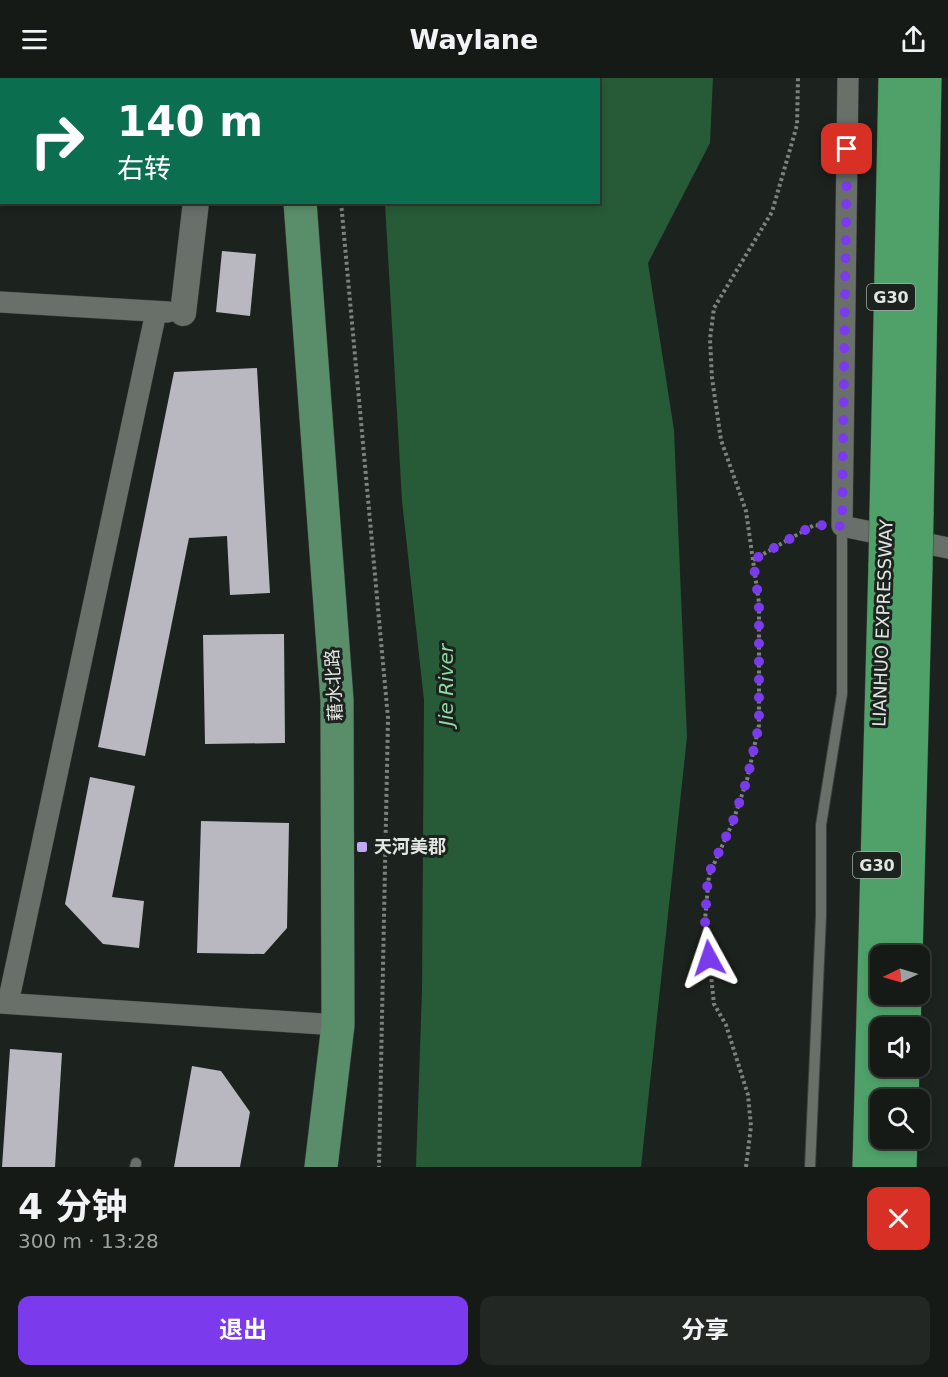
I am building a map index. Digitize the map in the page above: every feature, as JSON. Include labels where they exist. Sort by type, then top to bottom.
[{"type":"highway","name":"LIANHUO EXPRESSWAY","points":[[895,78],[902,515]]},
{"type":"highway","name":"LIANHUO EXPRESSWAY","points":[[868,1167],[925,78]]},
{"type":"highway","name":"LIANHUO EXPRESSWAY","points":[[900,565],[906,945]]},
{"type":"main road","name":"藉水北路","points":[[300,204],[337,700],[338,1025],[321,1167]]},
{"type":"main road","name":"藉水北路","points":[[313,204],[349,703],[349,1025],[332,1167]]},
{"type":"street","points":[[848,78],[842,526],[948,548]]},
{"type":"street","points":[[0,302],[183,313],[196,204]]},
{"type":"street","points":[[156,312],[4,1003],[338,1025]]},
{"type":"lane","points":[[810,1167],[821,916],[821,825],[842,694],[842,526]]},
{"type":"path","points":[[746,1167],[751,1126],[748,1095],[726,1025],[714,1004],[705,921],[708,875],[732,824],[747,780],[759,725],[759,603],[746,511],[721,440],[712,378],[710,339],[714,308],[772,212],[797,125],[798,78]]},
{"type":"path","points":[[341,204],[388,718],[379,1167]]},
{"type":"path","points":[[753,560],[814,525],[842,526]]},
{"type":"water","name":"Jie River","points":[[600,78],[713,78],[710,143],[648,263],[674,430],[687,737],[641,1167],[416,1167],[422,990],[424,700],[402,501],[385,204],[600,204]]},
{"type":"building","points":[[222,251],[256,254],[250,316],[216,312]]},
{"type":"building","points":[[257,368],[270,593],[230,595],[227,536],[189,538],[145,756],[98,747],[174,372]]},
{"type":"building","points":[[284,634],[285,743],[205,744],[203,635]]},
{"type":"building","points":[[90,777],[135,786],[112,897],[144,901],[139,948],[103,944],[65,904]]},
{"type":"building","points":[[201,821],[289,823],[287,928],[264,954],[197,953]]},
{"type":"building","points":[[10,1049],[62,1053],[55,1167],[2,1167]]},
{"type":"building","points":[[192,1066],[221,1071],[250,1112],[240,1167],[174,1167]]},
{"type":"place","name":"天河美郡","points":[[362,847]]},
{"type":"route","points":[[709,958],[705,921],[708,875],[732,824],[747,780],[759,725],[759,603],[753,560],[814,525],[842,526],[847,149]]}]
